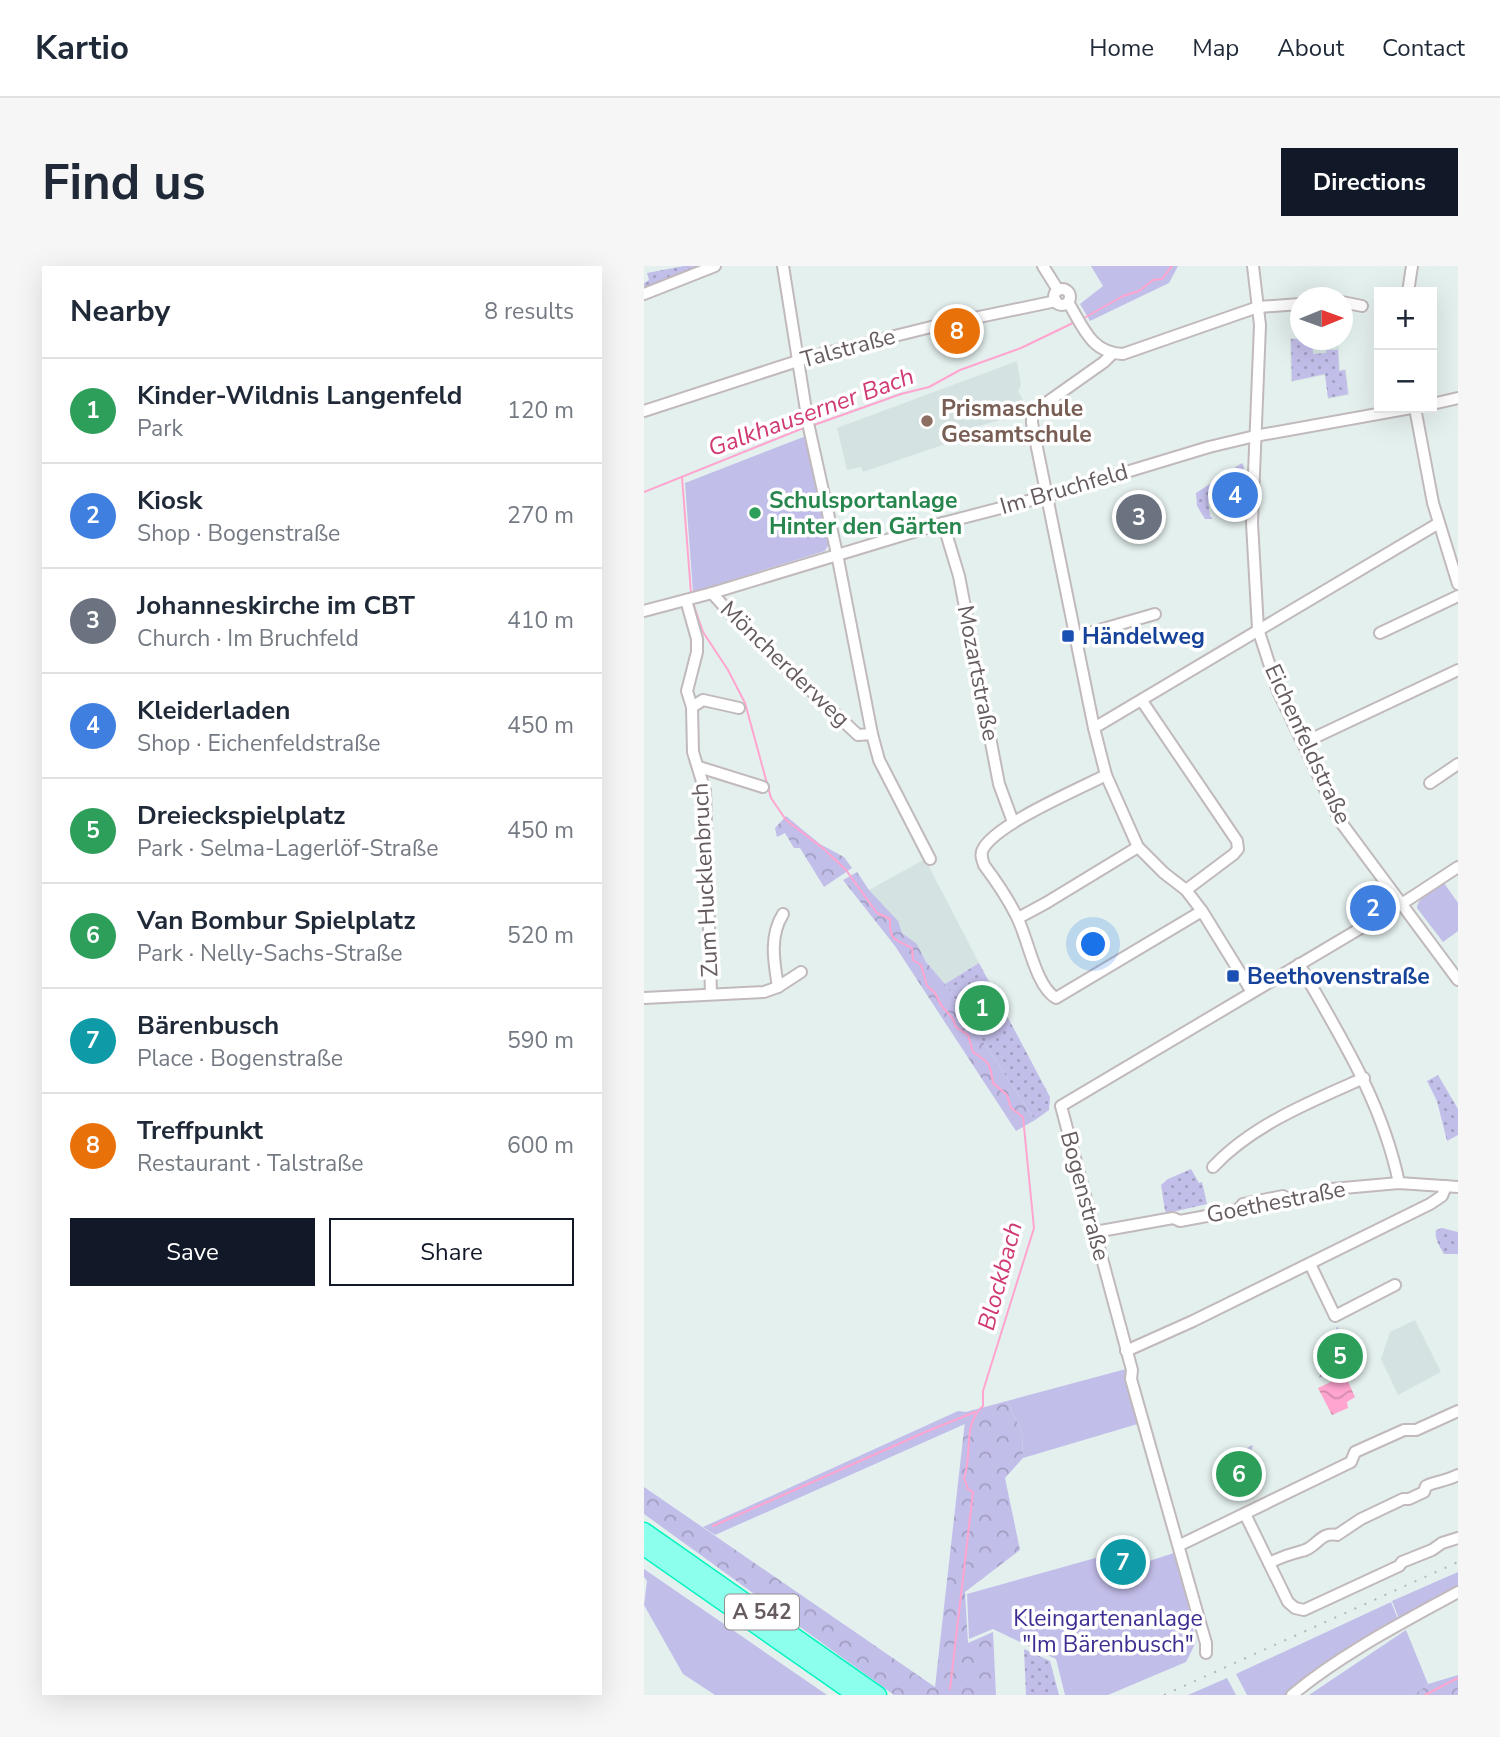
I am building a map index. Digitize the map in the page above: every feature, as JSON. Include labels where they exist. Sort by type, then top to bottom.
[{"type":"highway","name":"A 542","points":[[644,1531],[878,1695]]},
{"type":"highway","name":"A 542","points":[[644,1547],[856,1695]]},
{"type":"street","points":[[644,295],[715,266]]},
{"type":"street","points":[[783,266],[809,427],[872,734]]},
{"type":"street","points":[[1043,266],[1064,302],[1101,350],[1112,354],[1123,354],[1258,307],[1290,305]]},
{"type":"street","name":"Eichenfeldstraße","points":[[1253,266],[1259,325],[1252,523],[1258,629],[1278,691],[1340,821],[1458,980]]},
{"type":"street","points":[[1409,287],[1412,266]]},
{"type":"street","name":"Talstraße","points":[[644,411],[797,361],[931,327],[1064,302]]},
{"type":"street","points":[[1353,304],[1362,306]]},
{"type":"street","points":[[1112,354],[1032,415],[1094,728],[1106,775],[1138,847],[1186,890],[1252,992]]},
{"type":"street","points":[[1437,403],[1458,398]]},
{"type":"street","name":"Im Bruchfeld","points":[[712,593],[837,554],[1047,496],[1201,449],[1255,436],[1385,413]]},
{"type":"street","points":[[1414,413],[1433,503],[1458,584]]},
{"type":"street","name":"Mozartstraße","points":[[943,523],[959,576],[999,784],[1013,822]]},
{"type":"street","points":[[1094,728],[1439,523]]},
{"type":"street","name":"Möncherderweg","points":[[644,611],[712,593],[737,621],[858,735],[872,734],[879,761],[930,859]]},
{"type":"street","points":[[1380,633],[1458,596]]},
{"type":"street","name":"Möncherderweg","points":[[686,600],[697,652]]},
{"type":"street","points":[[1075,637],[1155,614]]},
{"type":"street","name":"Zum Hucklenbruch","points":[[697,652],[687,691],[692,707],[693,752],[705,791],[711,994]]},
{"type":"street","points":[[1303,743],[1458,670]]},
{"type":"street","points":[[692,707],[703,700],[739,708]]},
{"type":"street","points":[[1142,701],[1237,841],[1238,849],[1234,854],[1186,890]]},
{"type":"street","points":[[1430,783],[1458,764]]},
{"type":"street","name":"Zum Hucklenbruch","points":[[699,767],[763,787]]},
{"type":"street","points":[[1106,775],[1013,822],[984,847],[981,855],[1018,918],[1049,994],[1056,998],[1202,911]]},
{"type":"street","points":[[1018,918],[1138,847]]},
{"type":"street","name":"Bogenstraße","points":[[1206,1653],[1206,1643],[1131,1379],[1132,1370],[1061,1106],[1403,903],[1458,867]]},
{"type":"street","points":[[778,987],[774,962],[775,931],[783,914]]},
{"type":"street","points":[[1299,964],[1377,1108],[1399,1183]]},
{"type":"street","points":[[644,998],[764,992],[778,987],[801,972]]},
{"type":"street","points":[[1213,1167],[1226,1153],[1264,1128],[1305,1104],[1363,1078]]},
{"type":"street","name":"Goethestraße","points":[[1095,1232],[1173,1218],[1180,1221],[1226,1213],[1238,1210],[1244,1203],[1283,1196],[1288,1200],[1323,1196],[1332,1189],[1399,1183],[1458,1187]]},
{"type":"street","points":[[1126,1351],[1436,1201],[1446,1186]]},
{"type":"street","points":[[1310,1264],[1335,1315],[1395,1284]]},
{"type":"street","points":[[1180,1545],[1352,1462],[1355,1452],[1404,1430],[1416,1430],[1457,1414]]},
{"type":"street","points":[[1269,1563],[1294,1551],[1302,1552],[1329,1533],[1337,1535],[1371,1514],[1424,1492],[1426,1486],[1438,1480],[1446,1481],[1458,1475]]},
{"type":"street","points":[[1245,1514],[1288,1602],[1295,1608],[1304,1610],[1442,1543],[1458,1538]]},
{"type":"street","points":[[1292,1695],[1308,1681],[1458,1592]]},
{"type":"shaded area","points":[[1290,350],[1339,350],[1340,370],[1346,369],[1349,395],[1328,399],[1325,375],[1291,382]]},
{"type":"shaded area","name":"Prismaschule Gesamtschule","points":[[1017,361],[1021,385],[1018,391],[1026,406],[1022,413],[970,429],[972,435],[863,472],[861,467],[847,470],[837,428]]},
{"type":"shaded area","points":[[925,859],[979,963],[945,984],[926,962],[917,944],[902,933],[869,890]]},
{"type":"shaded area","points":[[1415,1320],[1441,1372],[1398,1395],[1381,1359],[1390,1332]]},
{"type":"green space","points":[[684,266],[702,266],[644,289],[644,283],[649,280],[647,273]]},
{"type":"green space","points":[[1091,266],[1178,266],[1169,283],[1090,321],[1080,304],[1103,286]]},
{"type":"green space","points":[[1291,350],[1313,350],[1313,354],[1338,350],[1339,371],[1345,370],[1348,394],[1328,398],[1325,374],[1292,381]]},
{"type":"green space","name":"Schulsportanlage Hinter den Gärten","points":[[806,436],[829,544],[825,551],[693,592],[685,483]]},
{"type":"green space","points":[[1242,463],[1244,467],[1241,480],[1237,480],[1208,501],[1213,519],[1205,519],[1197,506],[1196,493]]},
{"type":"green space","points":[[786,816],[820,844],[844,857],[852,868],[824,887],[800,848],[794,848],[785,833],[777,837],[775,828]]},
{"type":"green space","points":[[857,872],[869,890],[898,921],[902,933],[917,944],[926,962],[945,984],[1035,1120],[1016,1131],[895,946],[843,880]]},
{"type":"green space","points":[[1444,883],[1458,903],[1458,931],[1443,942],[1417,908],[1423,897]]},
{"type":"green space","points":[[979,963],[1050,1097],[1049,1110],[1035,1120],[945,984]]},
{"type":"green space","points":[[1438,1075],[1458,1109],[1458,1135],[1447,1141],[1437,1101],[1427,1081]]},
{"type":"green space","points":[[1191,1169],[1199,1183],[1202,1182],[1207,1204],[1168,1213],[1165,1211],[1161,1185]]},
{"type":"green space","points":[[1442,1228],[1458,1232],[1458,1254],[1444,1254],[1436,1236],[1436,1230]]},
{"type":"green space","points":[[1337,1326],[1355,1361],[1319,1378]]},
{"type":"green space","points":[[1126,1369],[1141,1423],[1023,1458],[1022,1433],[1007,1401]]},
{"type":"green space","points":[[1007,1401],[1022,1433],[1023,1458],[1005,1478],[1020,1550],[965,1592],[968,1643],[993,1632],[996,1695],[894,1695],[644,1514],[644,1487],[935,1687],[966,1412]]},
{"type":"green space","points":[[958,1411],[966,1412],[965,1424],[715,1535],[703,1527]]},
{"type":"green space","points":[[1253,1445],[1240,1486],[1228,1462],[1232,1455]]},
{"type":"green space","name":"Kleingartenanlage \"Im Bärenbusch\"","points":[[1177,1552],[1196,1642],[1186,1662],[1108,1695],[1065,1695],[1056,1659],[993,1629],[969,1639],[967,1594],[1106,1555],[1112,1573]]},
{"type":"green space","points":[[644,1569],[827,1695],[715,1695],[683,1674],[644,1605],[647,1581]]},
{"type":"green space","points":[[1458,1572],[1458,1586],[1399,1619],[1392,1601]]},
{"type":"green space","points":[[1391,1602],[1398,1619],[1340,1652],[1288,1695],[1247,1695],[1236,1674]]},
{"type":"green space","points":[[1406,1630],[1428,1684],[1414,1695],[1309,1695]]},
{"type":"green space","points":[[1024,1649],[1050,1661],[1059,1695],[1026,1695]]},
{"type":"green space","points":[[1458,1675],[1458,1695],[1414,1695],[1428,1684]]},
{"type":"green space","points":[[1227,1678],[1236,1695],[1188,1695]]},
{"type":"water","points":[[1345,1375],[1355,1397],[1347,1402],[1348,1408],[1332,1415],[1318,1388]]},
{"type":"waterway","name":"Galkhauserner Bach","points":[[1084,318],[1123,296],[1139,291],[1153,280],[1162,279],[1172,266]]},
{"type":"waterway","name":"Galkhauserner Bach","points":[[814,425],[901,394],[929,387],[960,370],[1021,348],[1075,322]]},
{"type":"waterway","name":"Galkhauserner Bach","points":[[644,492],[806,427]]},
{"type":"waterway","name":"Blockbach","points":[[682,477],[691,593]]},
{"type":"waterway","name":"Blockbach","points":[[694,606],[703,632],[728,670],[745,703],[771,798],[786,820],[846,870],[877,913],[890,919],[892,936],[912,948],[913,960],[921,965],[927,986],[935,993],[956,1027],[968,1035],[973,1052],[988,1064],[993,1083],[1007,1095],[1011,1108],[1023,1117],[1034,1228],[983,1391],[983,1406],[972,1421],[970,1430],[964,1478],[968,1489],[973,1492],[950,1689]]},
{"type":"waterway","points":[[713,1526],[975,1412]]},
{"type":"waterway","points":[[1425,1695],[1458,1678]]},
{"type":"railway","points":[[1164,1695],[1458,1562]]},
{"type":"place","name":"Treffpunkt","points":[[957,331]]},
{"type":"place","name":"Prismaschule Gesamtschule","points":[[927,421]]},
{"type":"place","name":"Kleiderladen","points":[[1235,495]]},
{"type":"place","name":"Schulsportanlage Hinter den Gärten","points":[[755,513]]},
{"type":"place","name":"Johanneskirche im CBT","points":[[1139,517]]},
{"type":"place","name":"Händelweg","points":[[1068,636]]},
{"type":"place","name":"Kiosk","points":[[1373,908]]},
{"type":"place","name":"Beethovenstraße","points":[[1233,976]]},
{"type":"place","name":"Kinder-Wildnis Langenfeld","points":[[982,1008]]},
{"type":"place","name":"Dreieckspielplatz","points":[[1340,1356]]},
{"type":"place","name":"Van Bombur Spielplatz","points":[[1239,1474]]},
{"type":"place","name":"Bärenbusch","points":[[1123,1562]]}]
